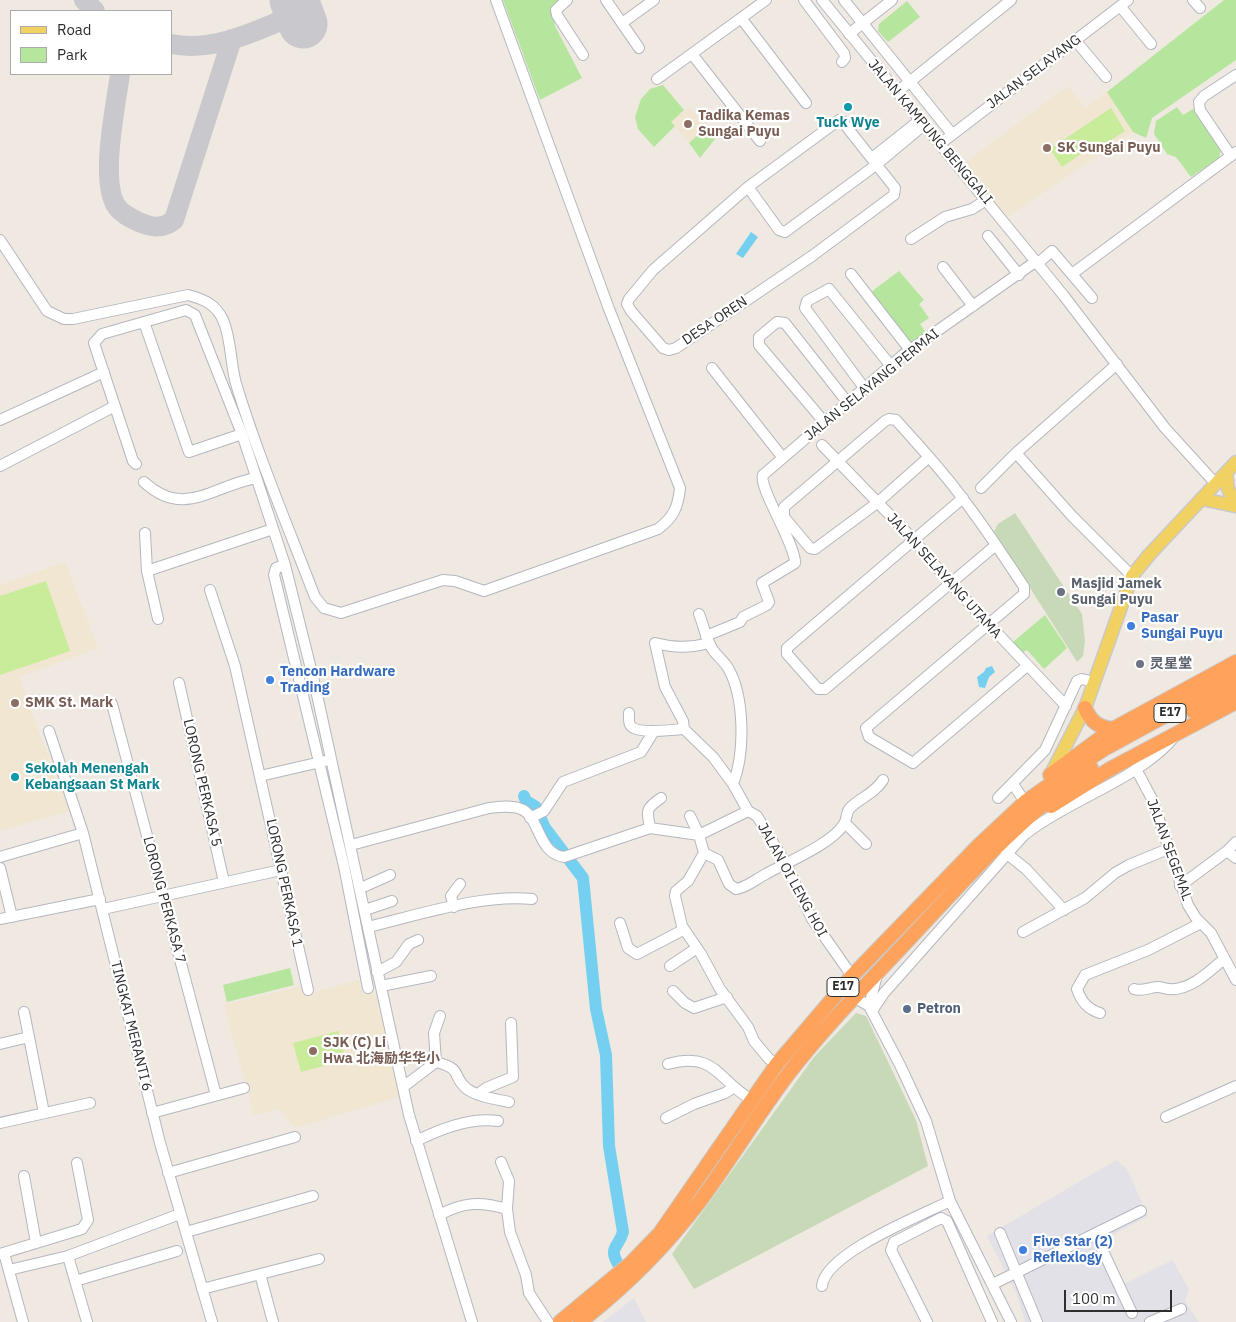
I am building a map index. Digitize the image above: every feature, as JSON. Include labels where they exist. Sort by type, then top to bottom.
[{"type":"highway","points":[[1028,800],[1052,772],[1113,729],[1236,662]]},
{"type":"highway","name":"E17","points":[[560,1322],[624,1269],[660,1233],[777,1064],[852,976],[979,845],[1028,800],[1236,676]]},
{"type":"highway","name":"E17","points":[[580,1322],[619,1291],[663,1246],[699,1202],[789,1074],[852,1000],[985,857],[1008,837],[1028,815],[1106,753],[1236,688]]},
{"type":"highway","points":[[1008,837],[1110,769],[1236,702]]},
{"type":"highway","points":[[1085,708],[1090,720],[1100,727],[1113,729]]},
{"type":"main road","points":[[1052,772],[1085,708],[1132,576],[1149,555],[1236,462]]},
{"type":"main road","points":[[1226,473],[1228,488],[1236,506]]},
{"type":"main road","points":[[1216,484],[1236,506]]},
{"type":"main road","points":[[1202,499],[1236,506]]},
{"type":"street","points":[[0,240],[47,311],[64,319],[73,319],[188,295],[206,299],[215,308],[223,320],[236,384],[249,424],[315,597],[324,608],[341,613],[443,580],[455,581],[484,591],[658,529],[671,520],[678,506],[680,488],[609,309],[496,0]]},
{"type":"street","points":[[567,0],[559,6],[557,15],[583,56]]},
{"type":"street","points":[[606,0],[639,48]]},
{"type":"street","points":[[622,23],[654,0]]},
{"type":"street","points":[[657,79],[766,0]]},
{"type":"street","points":[[804,0],[844,53],[845,58],[842,62]]},
{"type":"street","name":"JALAN KAMPUNG BENGGALI","points":[[822,0],[1118,364],[1165,428],[1216,484]]},
{"type":"street","name":"JALAN KAMPUNG BENGGALI","points":[[844,0],[952,134]]},
{"type":"street","points":[[849,34],[892,0]]},
{"type":"street","points":[[897,92],[1011,0]]},
{"type":"street","points":[[1124,3],[1151,44]]},
{"type":"street","name":"JALAN SELAYANG","points":[[940,144],[1124,3]]},
{"type":"street","points":[[741,18],[806,102]]},
{"type":"street","points":[[1075,40],[1106,77]]},
{"type":"street","points":[[692,54],[760,141]]},
{"type":"street","points":[[1072,274],[1234,154],[1200,110],[1199,102],[1204,96],[1236,75]]},
{"type":"street","name":"DESA OREN","points":[[838,120],[842,121],[895,188],[894,195],[812,256],[676,348],[669,350],[663,348],[631,311],[627,304],[629,298],[653,270],[748,187],[838,120]]},
{"type":"street","points":[[748,187],[780,230],[785,232],[922,123]]},
{"type":"street","points":[[911,239],[945,217],[972,210],[986,200]]},
{"type":"street","points":[[988,236],[1019,275]]},
{"type":"street","points":[[1036,263],[1052,251],[1092,298]]},
{"type":"street","name":"JALAN SELAYANG PERMAI","points":[[708,639],[767,605],[769,602],[762,583],[795,563],[761,478],[910,350],[1036,263]]},
{"type":"street","points":[[943,267],[973,306]]},
{"type":"street","points":[[851,274],[910,350]]},
{"type":"street","points":[[865,389],[805,308],[807,302],[829,289],[891,366]]},
{"type":"street","points":[[136,464],[94,343],[96,338],[186,310],[195,315],[242,434],[285,565],[306,644],[361,888],[377,972],[416,1141],[472,1322]]},
{"type":"street","points":[[144,322],[189,452],[242,434]]},
{"type":"street","points":[[824,423],[759,344],[759,337],[777,322],[784,323],[848,402]]},
{"type":"street","points":[[980,488],[1016,453],[1118,364]]},
{"type":"street","points":[[712,368],[782,458]]},
{"type":"street","points":[[0,420],[104,372]]},
{"type":"street","points":[[0,466],[115,406]]},
{"type":"street","points":[[929,457],[877,503],[815,549],[810,548],[784,517],[784,507],[885,421],[889,419],[896,420],[929,457],[963,498],[1024,587],[1024,594],[866,728],[869,738],[910,762],[917,760],[1027,666]]},
{"type":"street","name":"JALAN SELAYANG UTAMA","points":[[822,445],[915,541],[950,584],[1066,706]]},
{"type":"street","points":[[1016,453],[1072,516],[1132,576]]},
{"type":"street","points":[[144,482],[155,492],[173,499],[190,500],[238,481],[256,478]]},
{"type":"street","points":[[963,498],[788,648],[787,654],[818,689],[825,689],[996,545]]},
{"type":"street","points":[[147,571],[273,529]]},
{"type":"street","points":[[145,533],[147,571],[158,619]]},
{"type":"street","points":[[285,565],[276,568],[274,575],[344,866],[368,988]]},
{"type":"street","name":"LORONG PERKASA 1","points":[[210,590],[235,666],[308,990]]},
{"type":"street","points":[[699,614],[712,649],[728,666],[736,687],[740,714],[740,760],[733,784]]},
{"type":"street","points":[[629,713],[630,723],[633,728],[654,731],[684,729],[683,721],[665,686],[655,644],[673,648],[688,648],[708,639]]},
{"type":"street","points":[[998,798],[1045,750],[1077,681],[1082,678],[1094,682]]},
{"type":"street","name":"LORONG PERKASA 5","points":[[179,684],[224,882]]},
{"type":"street","name":"LORONG PERKASA 7","points":[[112,704],[216,1095]]},
{"type":"street","name":"JALAN OI LENG HOI","points":[[684,729],[700,742],[733,784],[748,811],[757,816],[786,864],[812,919],[852,976]]},
{"type":"street","name":"TINGKAT MERANTI 6","points":[[49,731],[84,833],[152,1113],[212,1322]]},
{"type":"street","points":[[532,817],[544,811],[563,782],[641,752],[654,731]]},
{"type":"street","points":[[871,1008],[1006,853],[1024,836],[1050,816],[1136,768],[1166,748],[1177,734]]},
{"type":"street","points":[[260,776],[331,759]]},
{"type":"street","name":"JALAN SEGEMAL","points":[[1136,768],[1152,799],[1188,905],[1211,933],[1236,980]]},
{"type":"street","points":[[704,853],[718,860],[729,884],[736,889],[743,888],[817,848],[845,824],[847,811],[878,787],[883,780]]},
{"type":"street","points":[[1012,784],[1028,800]]},
{"type":"street","points":[[650,828],[649,806],[661,798]]},
{"type":"street","points":[[351,845],[489,808],[510,807],[522,809],[532,817],[549,850],[557,856],[564,857],[650,828],[699,835],[748,811]]},
{"type":"street","points":[[690,816],[699,835],[704,853],[688,881],[676,891],[674,896],[683,930],[697,948],[748,1027],[754,1041],[769,1059],[777,1064]]},
{"type":"street","points":[[845,824],[866,844]]},
{"type":"street","points":[[0,857],[84,833]]},
{"type":"street","points":[[1180,886],[1227,851],[1236,842]]},
{"type":"street","points":[[1023,932],[1085,898],[1115,874],[1147,856],[1168,849]]},
{"type":"street","points":[[1227,851],[1236,858]]},
{"type":"street","points":[[1006,853],[1026,870],[1064,910]]},
{"type":"street","points":[[0,868],[12,917]]},
{"type":"street","points":[[0,919],[163,896],[281,870]]},
{"type":"street","points":[[361,888],[390,875]]},
{"type":"street","points":[[454,907],[451,896],[460,884]]},
{"type":"street","points":[[368,927],[432,910],[511,897],[532,899]]},
{"type":"street","points":[[365,910],[392,901]]},
{"type":"street","points":[[620,923],[628,948],[637,954],[683,930]]},
{"type":"street","points":[[1100,1013],[1093,1011],[1080,997],[1077,989],[1085,975],[1148,950],[1201,923]]},
{"type":"street","points":[[377,972],[396,962],[409,944],[418,940]]},
{"type":"street","points":[[670,966],[697,948]]},
{"type":"street","points":[[1134,989],[1139,991],[1160,987],[1170,990],[1187,985],[1208,973],[1224,959]]},
{"type":"street","points":[[871,1008],[873,986],[878,972]]},
{"type":"street","points":[[381,986],[431,976]]},
{"type":"street","points":[[673,991],[684,1003],[694,1008],[727,997]]},
{"type":"street","points":[[852,1000],[859,1000],[871,1008],[926,1121],[950,1201],[993,1284],[1007,1320]]},
{"type":"street","points":[[24,1012],[44,1113]]},
{"type":"street","points":[[436,1062],[434,1033],[440,1016]]},
{"type":"street","points":[[478,1094],[486,1088],[513,1077],[511,1023]]},
{"type":"street","points":[[0,1044],[29,1037]]},
{"type":"street","points":[[668,1064],[694,1059],[709,1064],[733,1088],[752,1100]]},
{"type":"street","points":[[403,1087],[436,1062]]},
{"type":"street","points":[[436,1062],[452,1067],[462,1084],[478,1094],[509,1102]]},
{"type":"street","points":[[1166,1118],[1236,1086]]},
{"type":"street","points":[[152,1113],[244,1088]]},
{"type":"street","points":[[666,1118],[733,1088]]},
{"type":"street","points":[[0,1123],[90,1103]]},
{"type":"street","points":[[416,1141],[437,1132],[484,1119],[498,1121]]},
{"type":"street","points":[[168,1173],[295,1137]]},
{"type":"street","points":[[502,1162],[509,1182],[506,1209],[510,1232],[526,1275],[529,1293],[548,1322]]},
{"type":"street","points":[[23,1322],[9,1270],[2,1253],[82,1229],[86,1225],[88,1220],[77,1163]]},
{"type":"street","points":[[24,1176],[36,1243]]},
{"type":"street","points":[[186,1232],[313,1196]]},
{"type":"street","points":[[822,1286],[823,1278],[829,1268],[846,1254],[950,1201]]},
{"type":"street","points":[[439,1216],[474,1204],[487,1203],[506,1209]]},
{"type":"street","points":[[935,1208],[944,1219],[992,1322]]},
{"type":"street","points":[[993,1284],[1141,1211]]},
{"type":"street","points":[[9,1270],[68,1256],[180,1214]]},
{"type":"street","points":[[927,1322],[891,1250],[894,1242],[944,1219]]},
{"type":"street","points":[[1000,1233],[1018,1271],[1037,1322]]},
{"type":"street","points":[[1095,1234],[1132,1313]]},
{"type":"street","points":[[75,1281],[177,1251]]},
{"type":"street","points":[[68,1256],[87,1322]]},
{"type":"street","points":[[202,1289],[319,1259]]},
{"type":"street","points":[[260,1274],[273,1322]]},
{"type":"street","points":[[1150,1322],[1181,1309]]},
{"type":"shaded area","name":"SK Sungai Puyu","points":[[1068,86],[1085,108],[1107,92],[1133,132],[1007,217],[964,164]]},
{"type":"shaded area","name":"Tadika Kemas Sungai Puyu","points":[[689,107],[707,127],[689,143],[671,122]]},
{"type":"shaded area","name":"SMK St. Mark","points":[[65,562],[98,648],[20,677],[38,730],[72,810],[0,831],[0,585]]},
{"type":"shaded area","name":"SJK (C) Li Hwa 北海励华华小","points":[[359,980],[363,995],[375,992],[399,1097],[295,1128],[279,1109],[254,1115],[224,1005],[300,986],[303,995]]},
{"type":"shaded area","points":[[1116,1160],[1127,1169],[1148,1216],[1101,1241],[1124,1284],[1173,1260],[1189,1290],[1185,1301],[1199,1322],[1025,1322],[1017,1295],[987,1236]]},
{"type":"shaded area","points":[[634,1298],[646,1322],[603,1322]]},
{"type":"green space","points":[[503,0],[562,0],[553,12],[555,26],[582,78],[540,100]]},
{"type":"green space","points":[[1224,0],[1236,0],[1236,60],[1152,118],[1146,138],[1133,132],[1107,92]]},
{"type":"green space","points":[[907,1],[920,17],[888,42],[878,31],[879,24]]},
{"type":"green space","points":[[663,85],[684,110],[671,122],[675,126],[654,147],[638,129],[635,117],[641,99],[650,89]]},
{"type":"green space","points":[[1177,107],[1183,115],[1193,109],[1221,149],[1219,158],[1191,177],[1176,157],[1167,154],[1154,134],[1156,121]]},
{"type":"green space","points":[[1111,108],[1125,131],[1096,150],[1091,147],[1062,167],[1050,149]]},
{"type":"green space","points":[[707,127],[715,139],[700,158],[689,143]]},
{"type":"green space","points":[[899,271],[924,300],[919,304],[929,318],[920,324],[927,334],[912,344],[907,342],[871,292]]},
{"type":"green space","points":[[1015,513],[1082,614],[1085,641],[1083,656],[1077,662],[994,531],[998,524]]},
{"type":"green space","points":[[46,581],[70,651],[0,675],[0,596]]},
{"type":"green space","points":[[1045,615],[1067,648],[1044,669],[1027,650],[1022,653],[1013,642]]},
{"type":"green space","points":[[290,968],[294,985],[227,1002],[223,985]]},
{"type":"green space","points":[[856,1013],[866,1016],[916,1120],[928,1166],[694,1289],[672,1254],[814,1057]]},
{"type":"green space","points":[[338,1031],[346,1060],[301,1072],[293,1043]]},
{"type":"water","points":[[751,232],[758,237],[743,258],[736,254]]},
{"type":"water","points":[[992,666],[995,672],[989,677],[985,688],[979,687],[977,677],[986,668]]},
{"type":"waterway","points":[[524,796],[526,801],[536,807],[545,828],[583,878],[596,1009],[606,1055],[609,1146],[623,1232],[614,1250],[618,1264]]},
{"type":"taxiway","points":[[84,0],[94,10]]},
{"type":"taxiway","points":[[172,44],[188,46],[221,42],[237,38],[299,13]]},
{"type":"taxiway","points":[[120,75],[110,143],[109,180],[112,195],[117,207],[127,216],[148,225],[157,227],[166,225],[174,220],[232,39]]},
{"type":"runway","points":[[294,0],[303,24]]},
{"type":"place","name":"Tuck Wye","points":[[848,107]]},
{"type":"place","name":"Tadika Kemas Sungai Puyu","points":[[688,124]]},
{"type":"place","name":"SK Sungai Puyu","points":[[1047,148]]},
{"type":"place","name":"Masjid Jamek Sungai Puyu","points":[[1061,592]]},
{"type":"place","name":"Pasar Sungai Puyu","points":[[1131,626]]},
{"type":"place","name":"灵星堂","points":[[1140,664]]},
{"type":"place","name":"Tencon Hardware Trading","points":[[270,680]]},
{"type":"place","name":"SMK St. Mark","points":[[15,703]]},
{"type":"place","name":"Sekolah Menengah Kebangsaan St Mark","points":[[15,777]]},
{"type":"place","name":"Petron","points":[[907,1009]]},
{"type":"place","name":"SJK (C) Li Hwa 北海励华华小","points":[[313,1051]]},
{"type":"place","name":"Five Star (2) Reflexlogy","points":[[1023,1250]]}]
